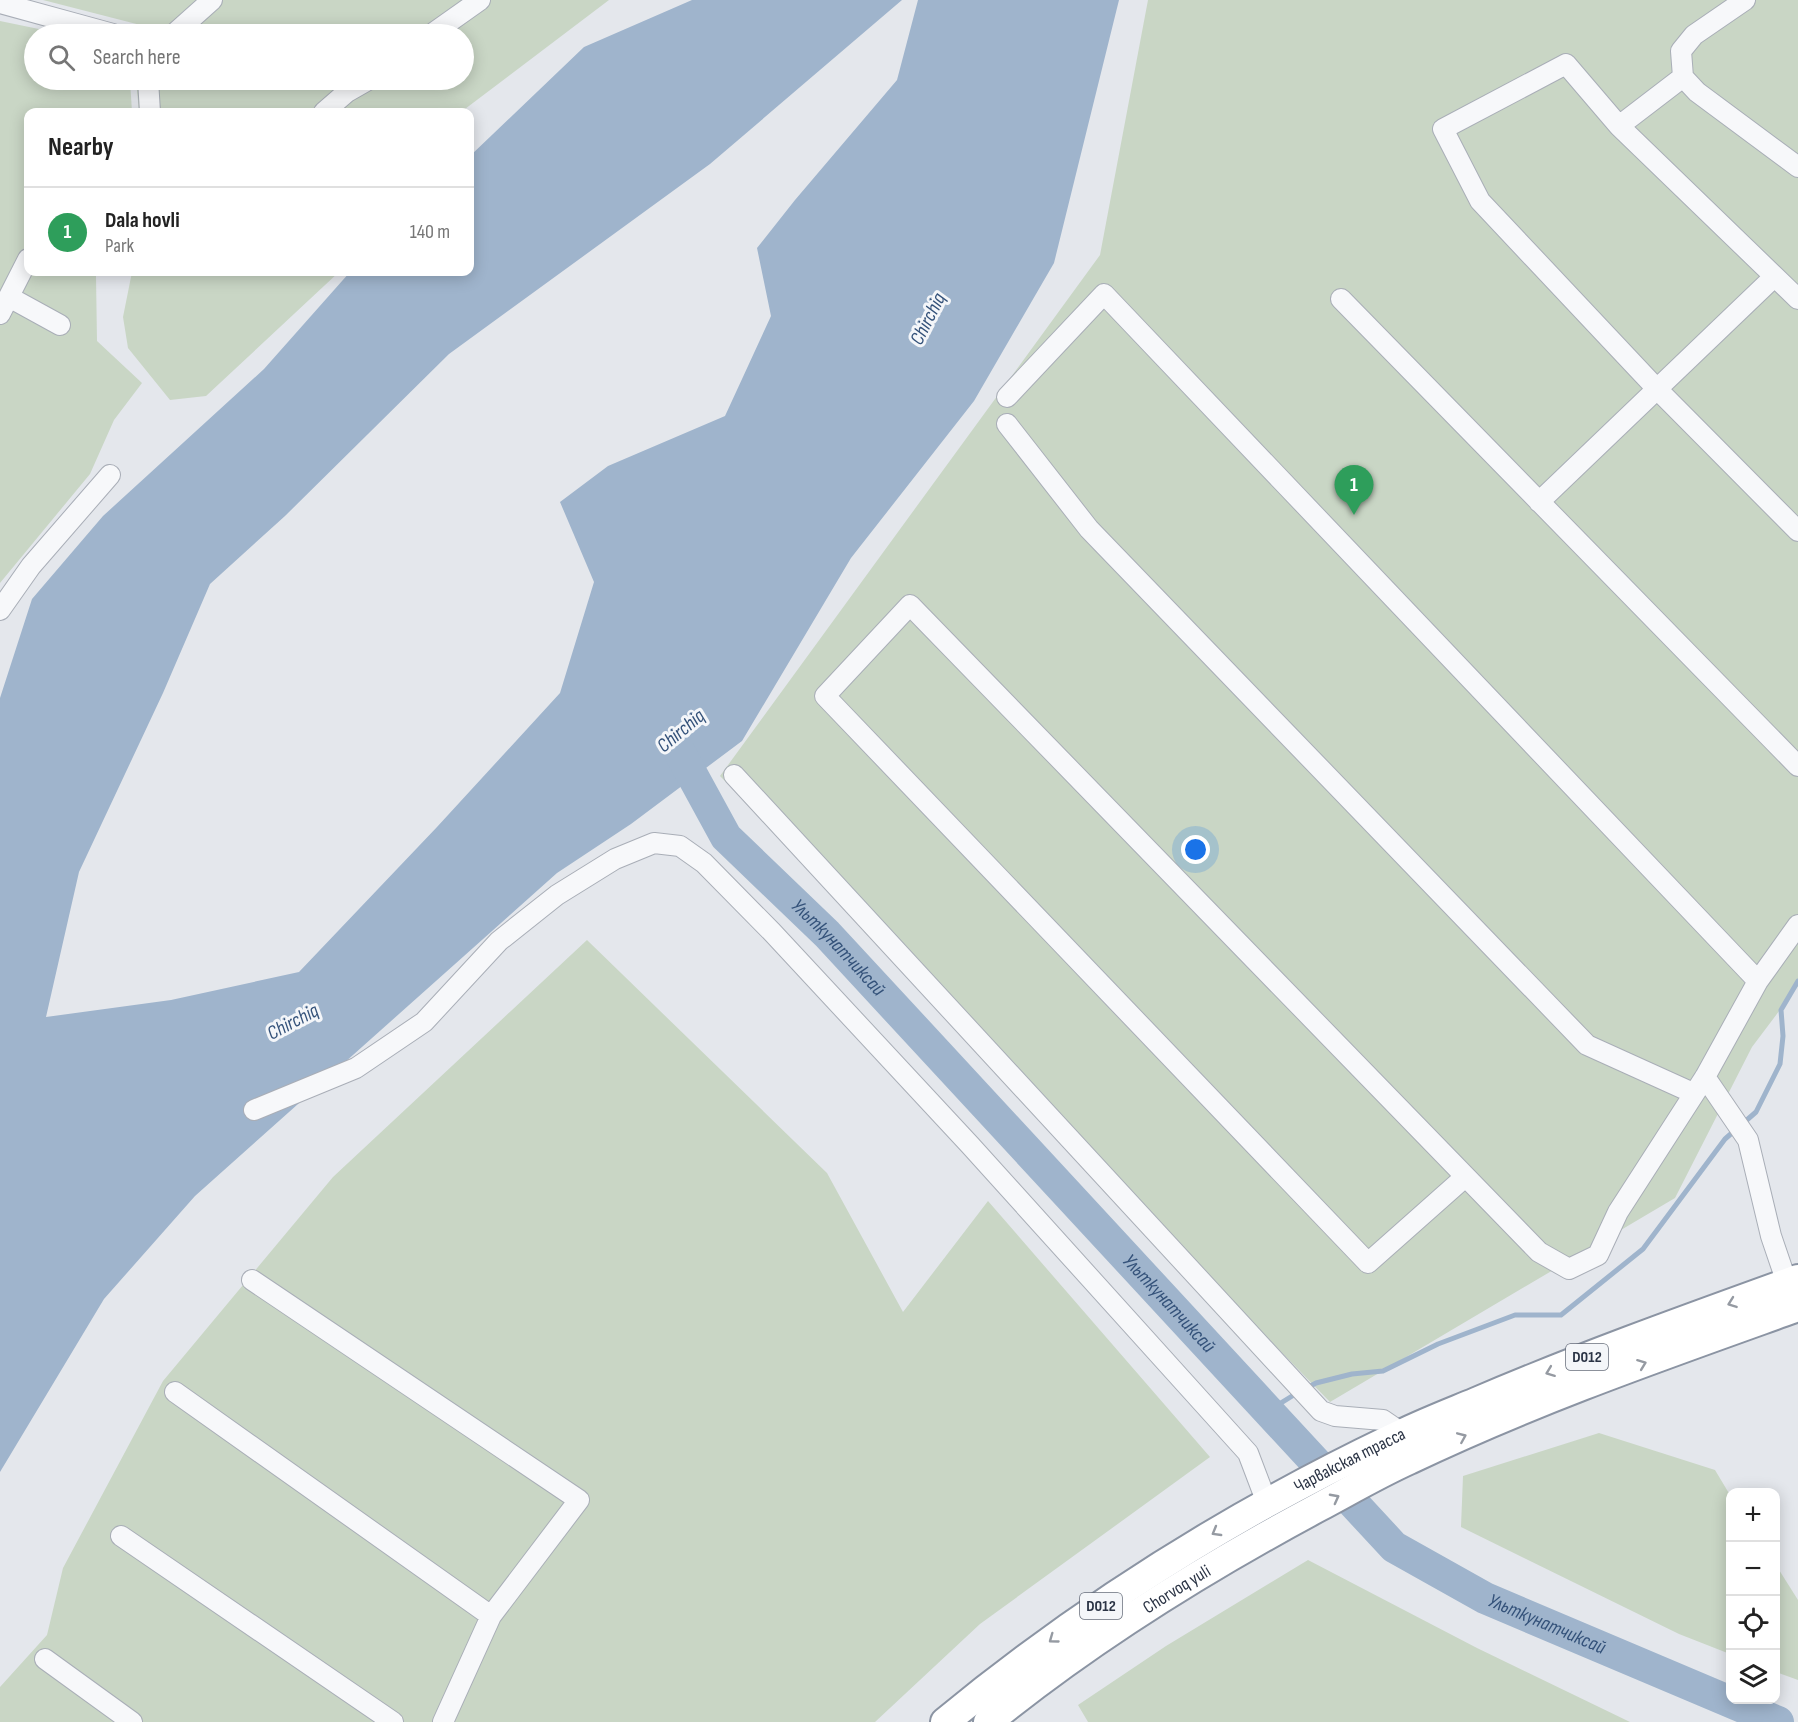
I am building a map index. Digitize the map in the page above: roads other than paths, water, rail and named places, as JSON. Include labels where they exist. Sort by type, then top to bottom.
[{"type":"highway","name":"Чарвакская трасса","points":[[945,1722],[1019,1663],[1138,1580],[1267,1503],[1400,1444],[1529,1408],[1794,1290]]},
{"type":"highway","name":"Чарвакская трасса","points":[[1284,1526],[1400,1444]]},
{"type":"highway","name":"Chorvoq yuli","points":[[988,1722],[1034,1686],[1151,1604],[1284,1526]]},
{"type":"street","points":[[185,24],[212,0]]},
{"type":"street","points":[[446,24],[480,0]]},
{"type":"street","points":[[1745,0],[1694,35],[1681,51],[1683,77],[1697,92],[1798,166]]},
{"type":"street","points":[[0,3],[77,24]]},
{"type":"street","points":[[1798,299],[1619,126],[1566,64],[1443,129],[1480,201],[1657,389],[1798,531]]},
{"type":"street","points":[[1619,126],[1683,77]]},
{"type":"street","points":[[149,90],[150,108]]},
{"type":"street","points":[[329,108],[350,90]]},
{"type":"street","points":[[24,265],[5,296],[60,325]]},
{"type":"street","points":[[1539,502],[1774,277]]},
{"type":"street","points":[[1007,397],[1104,294],[1758,981]]},
{"type":"street","points":[[1341,299],[1798,766]]},
{"type":"street","points":[[1007,424],[1089,529],[1587,1045],[1693,1093]]},
{"type":"street","points":[[0,610],[31,566],[110,475]]},
{"type":"street","points":[[1465,1176],[1368,1263],[825,696],[910,605],[1539,1252],[1569,1269],[1598,1255],[1618,1212],[1705,1077],[1758,981],[1798,925]]},
{"type":"street","points":[[734,775],[1321,1411],[1335,1416],[1383,1420],[1400,1444]]},
{"type":"street","points":[[254,1110],[356,1068],[424,1022],[499,941],[556,896],[615,860],[654,843],[680,846],[704,863],[788,949],[970,1145],[1248,1453],[1267,1503]]},
{"type":"street","points":[[1705,1077],[1748,1140],[1772,1236],[1794,1290]]},
{"type":"street","points":[[252,1280],[579,1500],[491,1616],[443,1722]]},
{"type":"street","points":[[175,1392],[491,1616]]},
{"type":"street","points":[[121,1536],[393,1722]]},
{"type":"street","points":[[45,1659],[132,1722]]},
{"type":"water","name":"Chirchiq","points":[[692,0],[902,0],[710,164],[449,354],[285,516],[210,584],[163,693],[79,872],[46,1017],[171,1000],[299,972],[560,693],[594,582],[560,502],[608,466],[725,416],[771,316],[757,248],[897,80],[918,0],[1119,0],[1054,263],[974,401],[851,558],[742,741],[631,824],[557,873],[195,1196],[104,1299],[0,1472],[0,698],[32,599],[103,516],[264,369],[346,276],[474,276],[474,152],[584,47]]},
{"type":"waterway","name":"Ульткунатчиксай","points":[[673,740],[726,837],[827,934],[1394,1547],[1485,1598],[1778,1722]]},
{"type":"waterway","points":[[1305,1389],[1316,1383],[1352,1374],[1383,1371],[1438,1344],[1515,1315],[1561,1315],[1643,1249],[1725,1139],[1756,1112],[1780,1064],[1783,1036],[1781,1010],[1798,981]]},
{"type":"waterway","points":[[1268,1411],[1297,1393]]},
{"type":"place","name":"Dala hovli","points":[[1354,515]]}]
